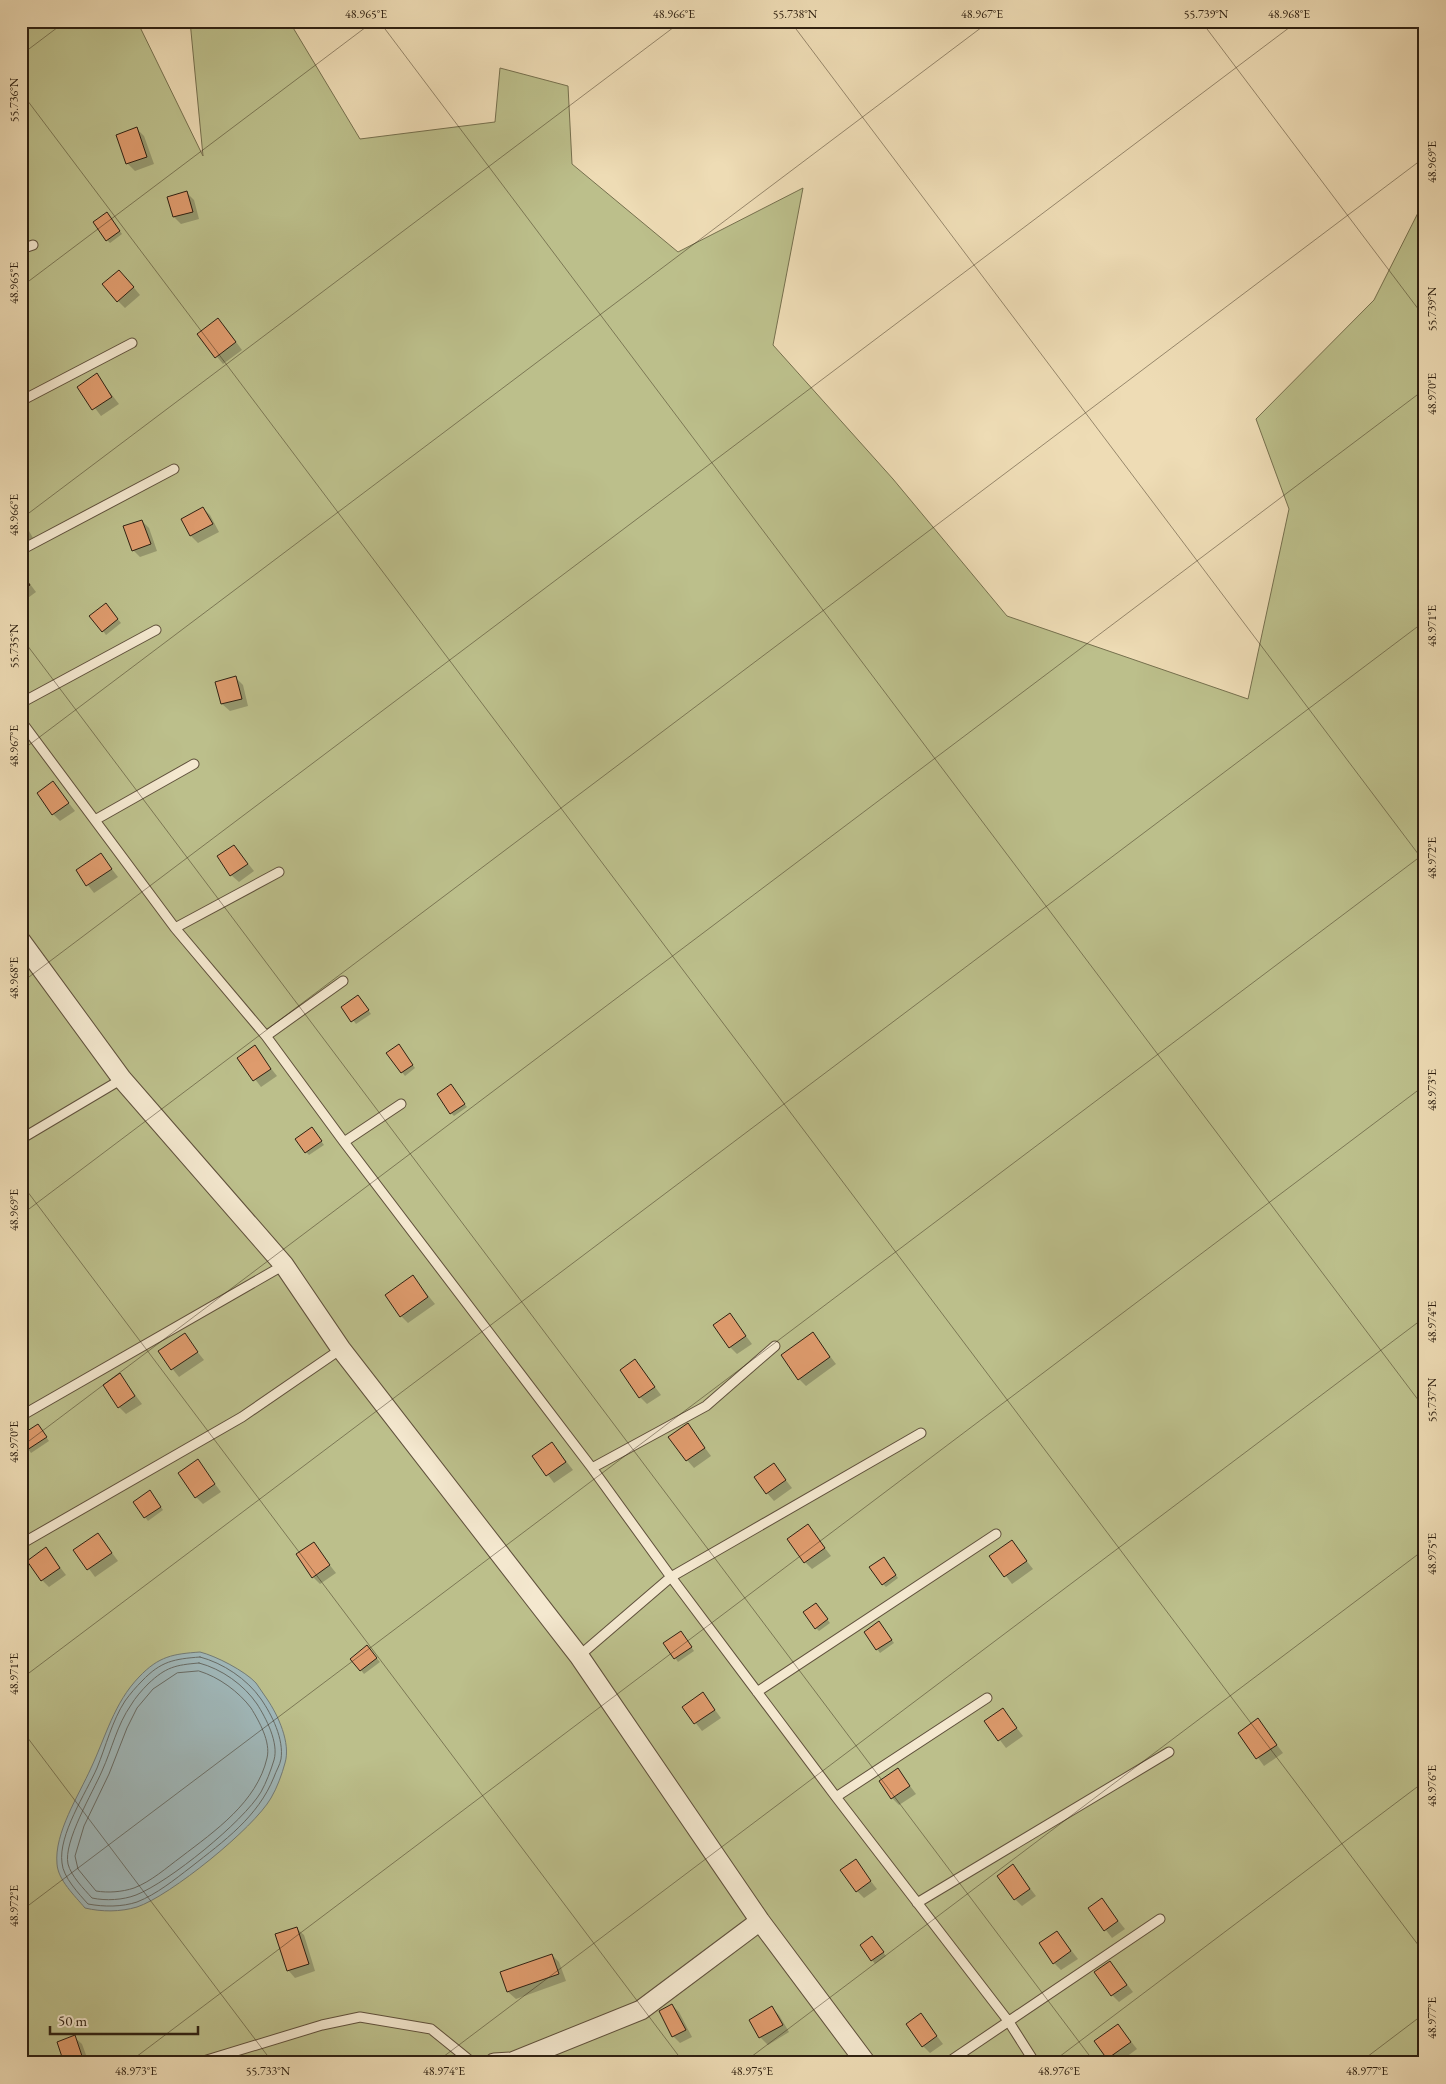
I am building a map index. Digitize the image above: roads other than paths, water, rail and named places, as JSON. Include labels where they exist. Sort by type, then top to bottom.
[{"type":"street","points":[[21,942],[122,1079],[284,1265],[341,1349],[579,1656],[760,1921],[866,2063]]},
{"type":"street","points":[[494,2063],[512,2062],[641,2010],[760,1921]]},
{"type":"lane","points":[[21,249],[33,246]]},
{"type":"lane","points":[[21,401],[132,343]]},
{"type":"lane","points":[[21,550],[174,469]]},
{"type":"lane","points":[[21,703],[156,630]]},
{"type":"lane","points":[[21,721],[175,928],[266,1036],[344,1142],[592,1468],[836,1797],[1009,2022],[1035,2063]]},
{"type":"lane","points":[[95,820],[194,764]]},
{"type":"lane","points":[[175,928],[279,872]]},
{"type":"lane","points":[[266,1036],[343,981]]},
{"type":"lane","points":[[21,1139],[122,1079]]},
{"type":"lane","points":[[344,1142],[401,1104]]},
{"type":"lane","points":[[21,1416],[284,1265]]},
{"type":"lane","points":[[592,1468],[706,1406],[776,1346]]},
{"type":"lane","points":[[21,1544],[242,1417],[341,1349]]},
{"type":"lane","points":[[579,1656],[671,1577],[920,1433]]},
{"type":"lane","points":[[757,1692],[996,1534]]},
{"type":"lane","points":[[836,1797],[987,1698]]},
{"type":"lane","points":[[917,1903],[1169,1752]]},
{"type":"lane","points":[[947,2063],[1160,1919]]},
{"type":"lane","points":[[197,2063],[322,2025],[360,2017],[431,2029],[473,2063]]},
{"type":"water","points":[[200,1652],[230,1664],[251,1678],[275,1713],[285,1738],[286,1755],[275,1790],[262,1811],[230,1843],[169,1890],[131,1909],[111,1911],[85,1908],[64,1882],[58,1870],[57,1852],[59,1840],[68,1815],[91,1768],[111,1720],[130,1687],[146,1670],[160,1660],[174,1655]]}]
